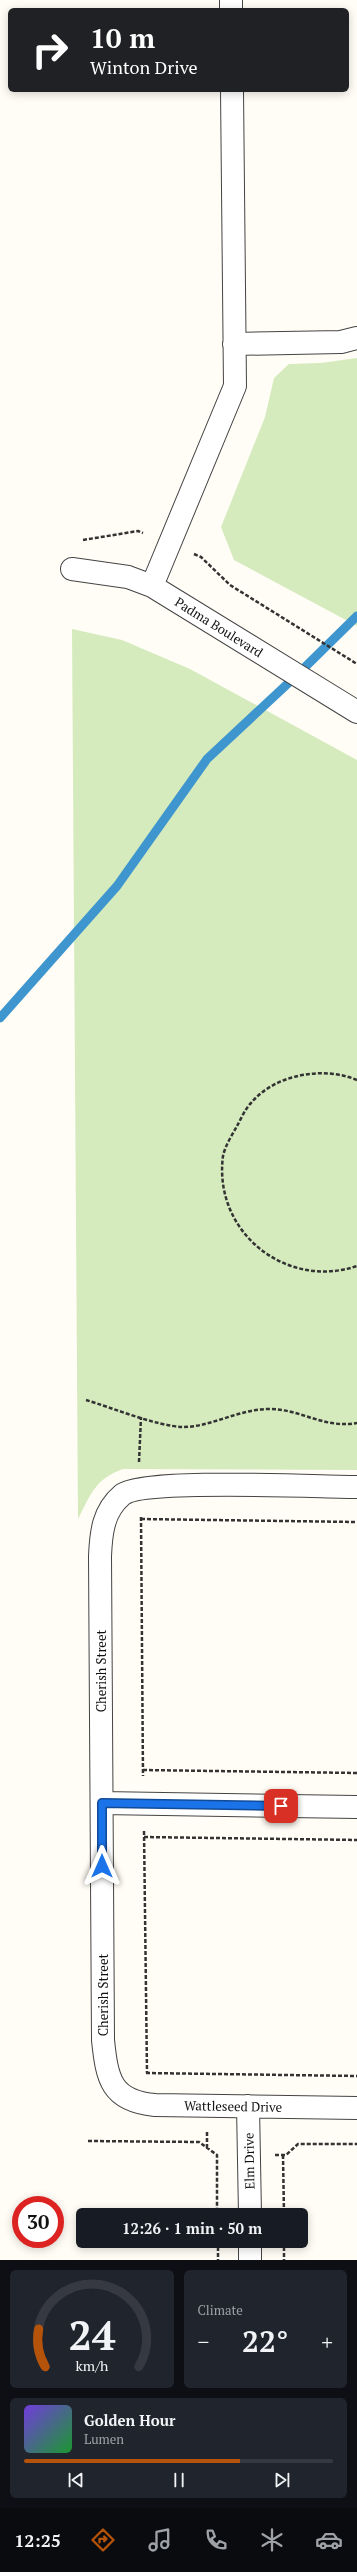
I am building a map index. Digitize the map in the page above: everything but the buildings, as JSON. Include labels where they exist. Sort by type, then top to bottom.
[{"type":"street","points":[[152,586],[235,386],[232,92]]},
{"type":"street","points":[[234,344],[341,342],[357,338]]},
{"type":"street","name":"Padma Boulevard","points":[[72,569],[128,577],[152,586],[357,712]]},
{"type":"street","name":"Cherish Street","points":[[114,2088],[105,2061],[103,2040],[101,1533],[112,1504],[123,1494],[137,1488],[190,1485],[357,1488]]},
{"type":"street","points":[[102,1803],[357,1807]]},
{"type":"street","name":"Wattleseed Drive","points":[[114,2088],[130,2099],[142,2104],[357,2108]]},
{"type":"street","name":"Elm Drive","points":[[248,2106],[250,2208]]},
{"type":"street","points":[[250,2248],[250,2260]]},
{"type":"path","points":[[83,540],[138,531],[201,557],[230,585],[357,664]]},
{"type":"path","points":[[357,1080],[345,1075],[311,1073],[277,1083],[251,1102],[228,1142],[223,1156],[228,1203],[240,1230],[252,1242],[277,1260],[307,1270],[338,1269],[357,1266]]},
{"type":"path","points":[[86,1400],[141,1417],[183,1427],[234,1414],[268,1409],[288,1410],[334,1425],[357,1423]]},
{"type":"path","points":[[141,1417],[137,1488],[141,1519],[147,2073]]},
{"type":"path","points":[[141,1519],[357,1522]]},
{"type":"path","points":[[143,1770],[357,1773]]},
{"type":"path","points":[[144,1837],[357,1840]]},
{"type":"path","points":[[114,2088],[135,2072],[357,2076]]},
{"type":"path","points":[[88,2141],[199,2142],[217,2155],[286,2155],[298,2144],[357,2144]]},
{"type":"path","points":[[217,2155],[217,2208]]},
{"type":"path","points":[[283,2155],[284,2208]]},
{"type":"path","points":[[218,2248],[218,2260]]},
{"type":"path","points":[[284,2248],[284,2260]]},
{"type":"green space","points":[[357,358],[357,626],[234,560],[221,527],[265,417],[274,378],[289,364],[321,363]]},
{"type":"green space","points":[[72,629],[122,640],[190,669],[357,760],[357,1470],[123,1469],[106,1478],[95,1488],[78,1519]]},
{"type":"waterway","points":[[0,1018],[117,886],[207,759],[297,675],[357,616]]},
{"type":"route","points":[[102,1866],[102,1803],[281,1806]]}]
